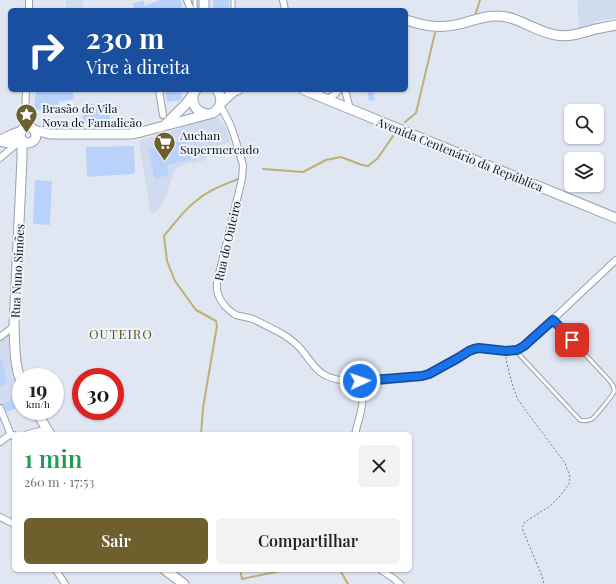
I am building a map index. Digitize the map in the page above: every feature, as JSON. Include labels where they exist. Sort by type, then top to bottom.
[{"type":"street","points":[[408,21],[422,25],[440,27],[458,25],[487,16],[503,16],[520,21],[551,34],[564,36],[616,25]]},
{"type":"street","points":[[0,158],[20,138],[29,123],[25,117],[26,92]]},
{"type":"street","points":[[159,92],[163,115]]},
{"type":"street","points":[[163,126],[182,109],[195,92]]},
{"type":"street","points":[[196,92],[193,100],[195,108],[198,111],[218,114],[230,124]]},
{"type":"street","points":[[218,92],[221,96],[220,104]]},
{"type":"street","points":[[20,138],[38,138],[50,134],[137,133],[216,111],[220,104],[235,92]]},
{"type":"street","name":"Avenida Centenário da República","points":[[309,92],[616,218]]},
{"type":"street","points":[[327,99],[337,92]]},
{"type":"street","points":[[346,92],[350,109]]},
{"type":"street","name":"Rua do Outeiro","points":[[220,104],[230,124],[243,165],[243,172],[217,282],[216,287],[218,296],[220,301],[232,313],[255,320],[292,340],[326,376],[338,380],[360,381],[415,377],[429,374],[474,349],[479,348],[506,351],[515,350],[524,346],[616,260]]},
{"type":"street","points":[[20,138],[22,156]]},
{"type":"street","name":"Rua Nuno Simões","points":[[17,368],[15,359],[14,326],[22,156],[30,146],[20,138]]},
{"type":"street","points":[[0,336],[14,326]]},
{"type":"street","points":[[356,432],[363,400],[360,381]]},
{"type":"street","points":[[0,408],[12,435],[4,438],[0,442]]},
{"type":"street","points":[[41,420],[48,432]]},
{"type":"street","points":[[0,517],[12,523]]},
{"type":"street","points":[[57,572],[65,584]]},
{"type":"street","points":[[169,572],[184,584]]},
{"type":"street","points":[[385,572],[400,584]]},
{"type":"lane","points":[[515,350],[580,420],[584,421],[592,419],[613,393],[614,387],[553,320]]},
{"type":"path","points":[[506,351],[506,360],[518,400],[565,463],[570,477],[569,484],[560,496],[550,506],[525,522],[522,528],[544,584]]},
{"type":"shaded area","points":[[66,0],[83,0],[83,8],[64,8],[66,7]]},
{"type":"shaded area","points":[[577,0],[616,0],[616,18],[595,21],[594,25],[579,28]]},
{"type":"shaded area","points":[[213,118],[218,119],[225,125],[230,142],[204,151],[206,160],[192,164],[191,162],[176,169],[170,182],[167,194],[161,205],[157,211],[151,214],[139,143],[141,140]]},
{"type":"shaded area","points":[[6,335],[8,336],[12,368],[12,410],[4,413],[0,401],[0,338]]},
{"type":"building","points":[[160,0],[181,0],[182,8],[134,8],[133,3],[144,1],[144,6]]},
{"type":"building","points":[[213,0],[229,0],[229,8],[213,8]]},
{"type":"building","points":[[36,92],[73,92],[74,99],[58,102],[59,107],[34,110]]},
{"type":"building","points":[[165,92],[181,92],[182,100],[167,102]]},
{"type":"building","points":[[367,92],[373,92],[375,100],[369,101]]},
{"type":"building","points":[[83,104],[110,104],[110,123],[83,123]]},
{"type":"building","name":"Auchan Supermercado","points":[[186,139],[191,159],[167,165],[169,175],[155,179],[148,149]]},
{"type":"building","points":[[134,146],[135,173],[87,177],[86,147]]},
{"type":"building","points":[[35,180],[52,181],[50,225],[33,224]]},
{"type":"building","points":[[0,360],[2,360],[7,384],[0,386]]},
{"type":"building","points":[[12,400],[12,410],[7,412],[2,404]]},
{"type":"waterway","points":[[475,16],[480,0]]},
{"type":"waterway","points":[[405,122],[416,113],[435,33]]},
{"type":"waterway","points":[[263,169],[303,172],[326,160],[341,157],[368,166],[377,159],[393,136]]},
{"type":"waterway","points":[[201,432],[203,408],[217,326],[216,321],[196,310],[175,281],[167,261],[164,236],[183,213],[201,197],[216,188],[238,179]]},
{"type":"waterway","points":[[240,572],[242,579],[275,572]]},
{"type":"waterway","points":[[341,572],[348,584]]},
{"type":"place","name":"Brasão de Vila Nova de Famalicão","points":[[27,134]]},
{"type":"place","name":"Auchan Supermercado","points":[[165,162]]},
{"type":"district","name":"OUTEIRO","points":[[121,333]]},
{"type":"route","points":[[360,381],[422,376],[429,374],[469,351],[479,348],[506,351],[517,350],[524,346],[553,320],[572,340]]}]
